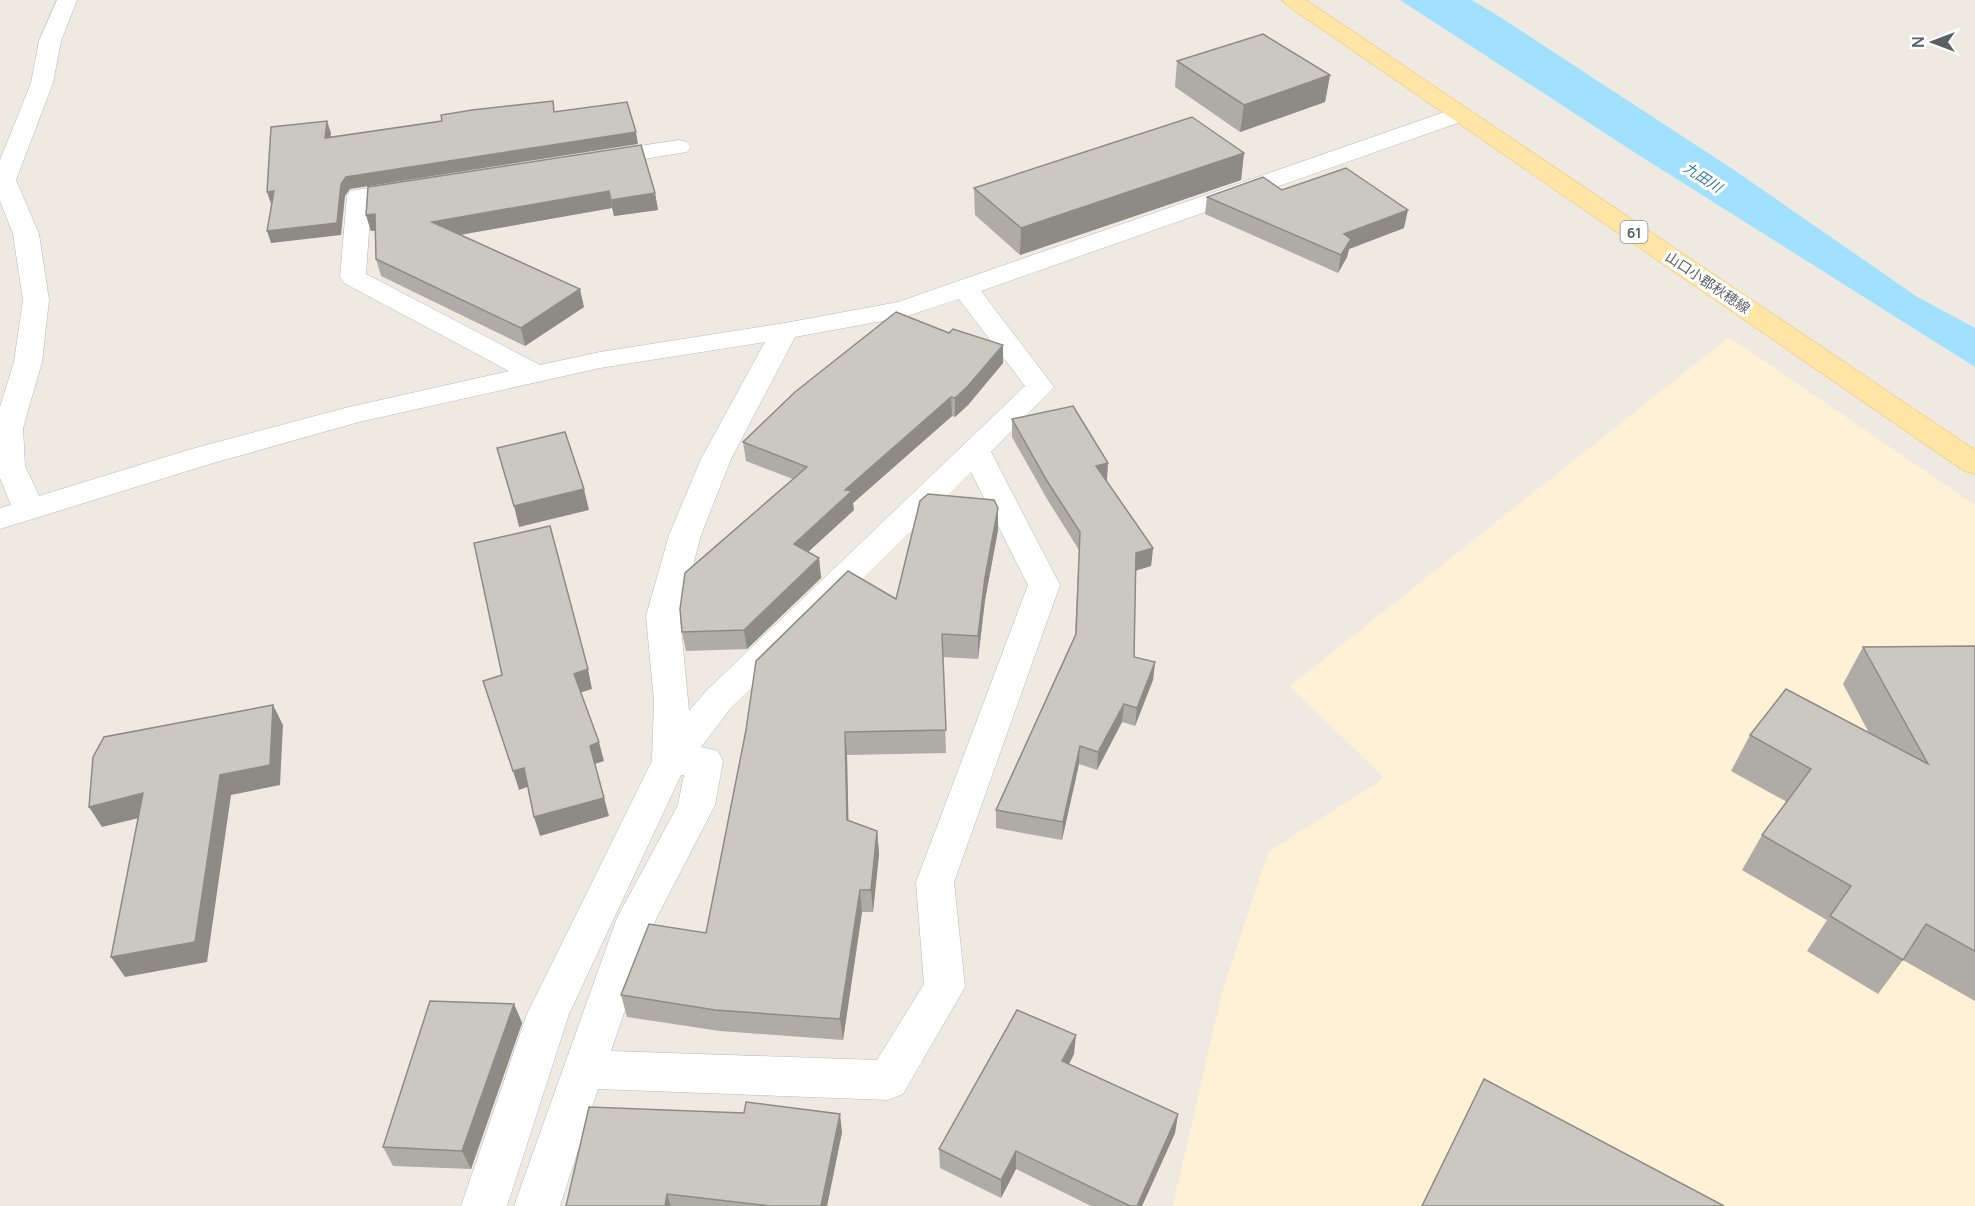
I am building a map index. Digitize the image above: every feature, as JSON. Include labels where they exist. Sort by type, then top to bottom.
[{"type":"main road","name":"山口小郡秋穂線","points":[[1292,0],[1975,464]]},
{"type":"street","points":[[29,510],[10,466],[8,428],[28,362],[36,300],[26,234],[4,180],[42,82],[50,41],[67,0]]},
{"type":"street","points":[[0,519],[199,457],[344,417],[600,360],[785,331],[904,309],[1461,114]]},
{"type":"street","points":[[572,163],[679,147]]},
{"type":"street","points":[[442,183],[359,196],[353,277],[534,373]]},
{"type":"street","points":[[484,1206],[548,1014],[670,761],[718,700],[1040,387],[966,288]]},
{"type":"street","points":[[670,761],[672,701],[663,616],[685,535],[716,459],[785,331]]},
{"type":"street","points":[[583,1069],[888,1080],[945,987],[935,882],[1044,585],[975,450]]},
{"type":"street","points":[[537,1206],[637,918],[696,805],[705,761],[670,761]]},
{"type":"shaded area","points":[[1729,337],[1975,505],[1975,1206],[1173,1206],[1221,996],[1268,852],[1384,778],[1290,686]]},
{"type":"water","name":"九田川","points":[[1400,0],[1472,0],[1503,19],[1734,170],[1916,296],[1975,328],[1975,367],[1637,154]]},
{"type":"building","points":[[1263,34],[1330,75],[1244,105],[1177,61]]},
{"type":"building","points":[[553,101],[554,112],[627,102],[636,132],[346,177],[341,184],[337,223],[267,231],[274,191],[267,192],[271,127],[327,121],[325,138],[442,121],[441,115]]},
{"type":"building","points":[[1192,117],[1244,153],[1021,228],[974,188]]},
{"type":"building","points":[[641,145],[655,193],[611,200],[609,191],[432,222],[580,289],[521,328],[376,259],[375,214],[366,215],[368,187]]},
{"type":"building","points":[[1346,168],[1408,210],[1344,234],[1351,239],[1341,255],[1207,197],[1263,177],[1282,190]]},
{"type":"building","points":[[896,312],[949,333],[953,329],[1003,345],[968,386],[955,398],[951,397],[845,490],[852,491],[794,544],[819,558],[744,630],[682,632],[680,609],[685,573],[807,467],[743,442],[795,392]]},
{"type":"building","points":[[1073,406],[1108,463],[1096,466],[1153,548],[1136,553],[1134,657],[1155,662],[1137,708],[1124,704],[1098,752],[1080,746],[1063,822],[996,810],[1076,634],[1080,532],[1047,481],[1012,419]]},
{"type":"building","points":[[565,432],[584,489],[514,506],[497,448]]},
{"type":"building","points":[[928,494],[994,500],[998,508],[985,577],[978,636],[942,634],[946,730],[845,732],[847,820],[877,831],[871,890],[860,890],[840,1019],[715,1010],[621,995],[649,924],[706,933],[746,730],[756,661],[848,571],[896,599],[920,501]]},
{"type":"building","points":[[550,526],[588,669],[574,674],[599,742],[590,746],[604,798],[534,817],[524,768],[513,771],[483,681],[502,675],[474,543]]},
{"type":"building","points":[[1975,646],[1975,951],[1926,924],[1903,960],[1830,916],[1851,886],[1762,835],[1811,769],[1750,735],[1786,689],[1928,764],[1863,647]]},
{"type":"building","points":[[273,705],[270,765],[220,775],[195,942],[111,957],[143,793],[89,807],[93,757],[104,737]]},
{"type":"building","points":[[430,1001],[514,1004],[462,1151],[383,1147]]},
{"type":"building","points":[[1017,1010],[1076,1035],[1062,1061],[1178,1114],[1137,1206],[1130,1206],[1016,1151],[1001,1180],[939,1149]]},
{"type":"building","points":[[1484,1079],[1724,1206],[1422,1206]]},
{"type":"building","points":[[746,1102],[840,1114],[821,1206],[770,1206],[667,1194],[665,1206],[566,1206],[589,1107],[744,1113]]}]
